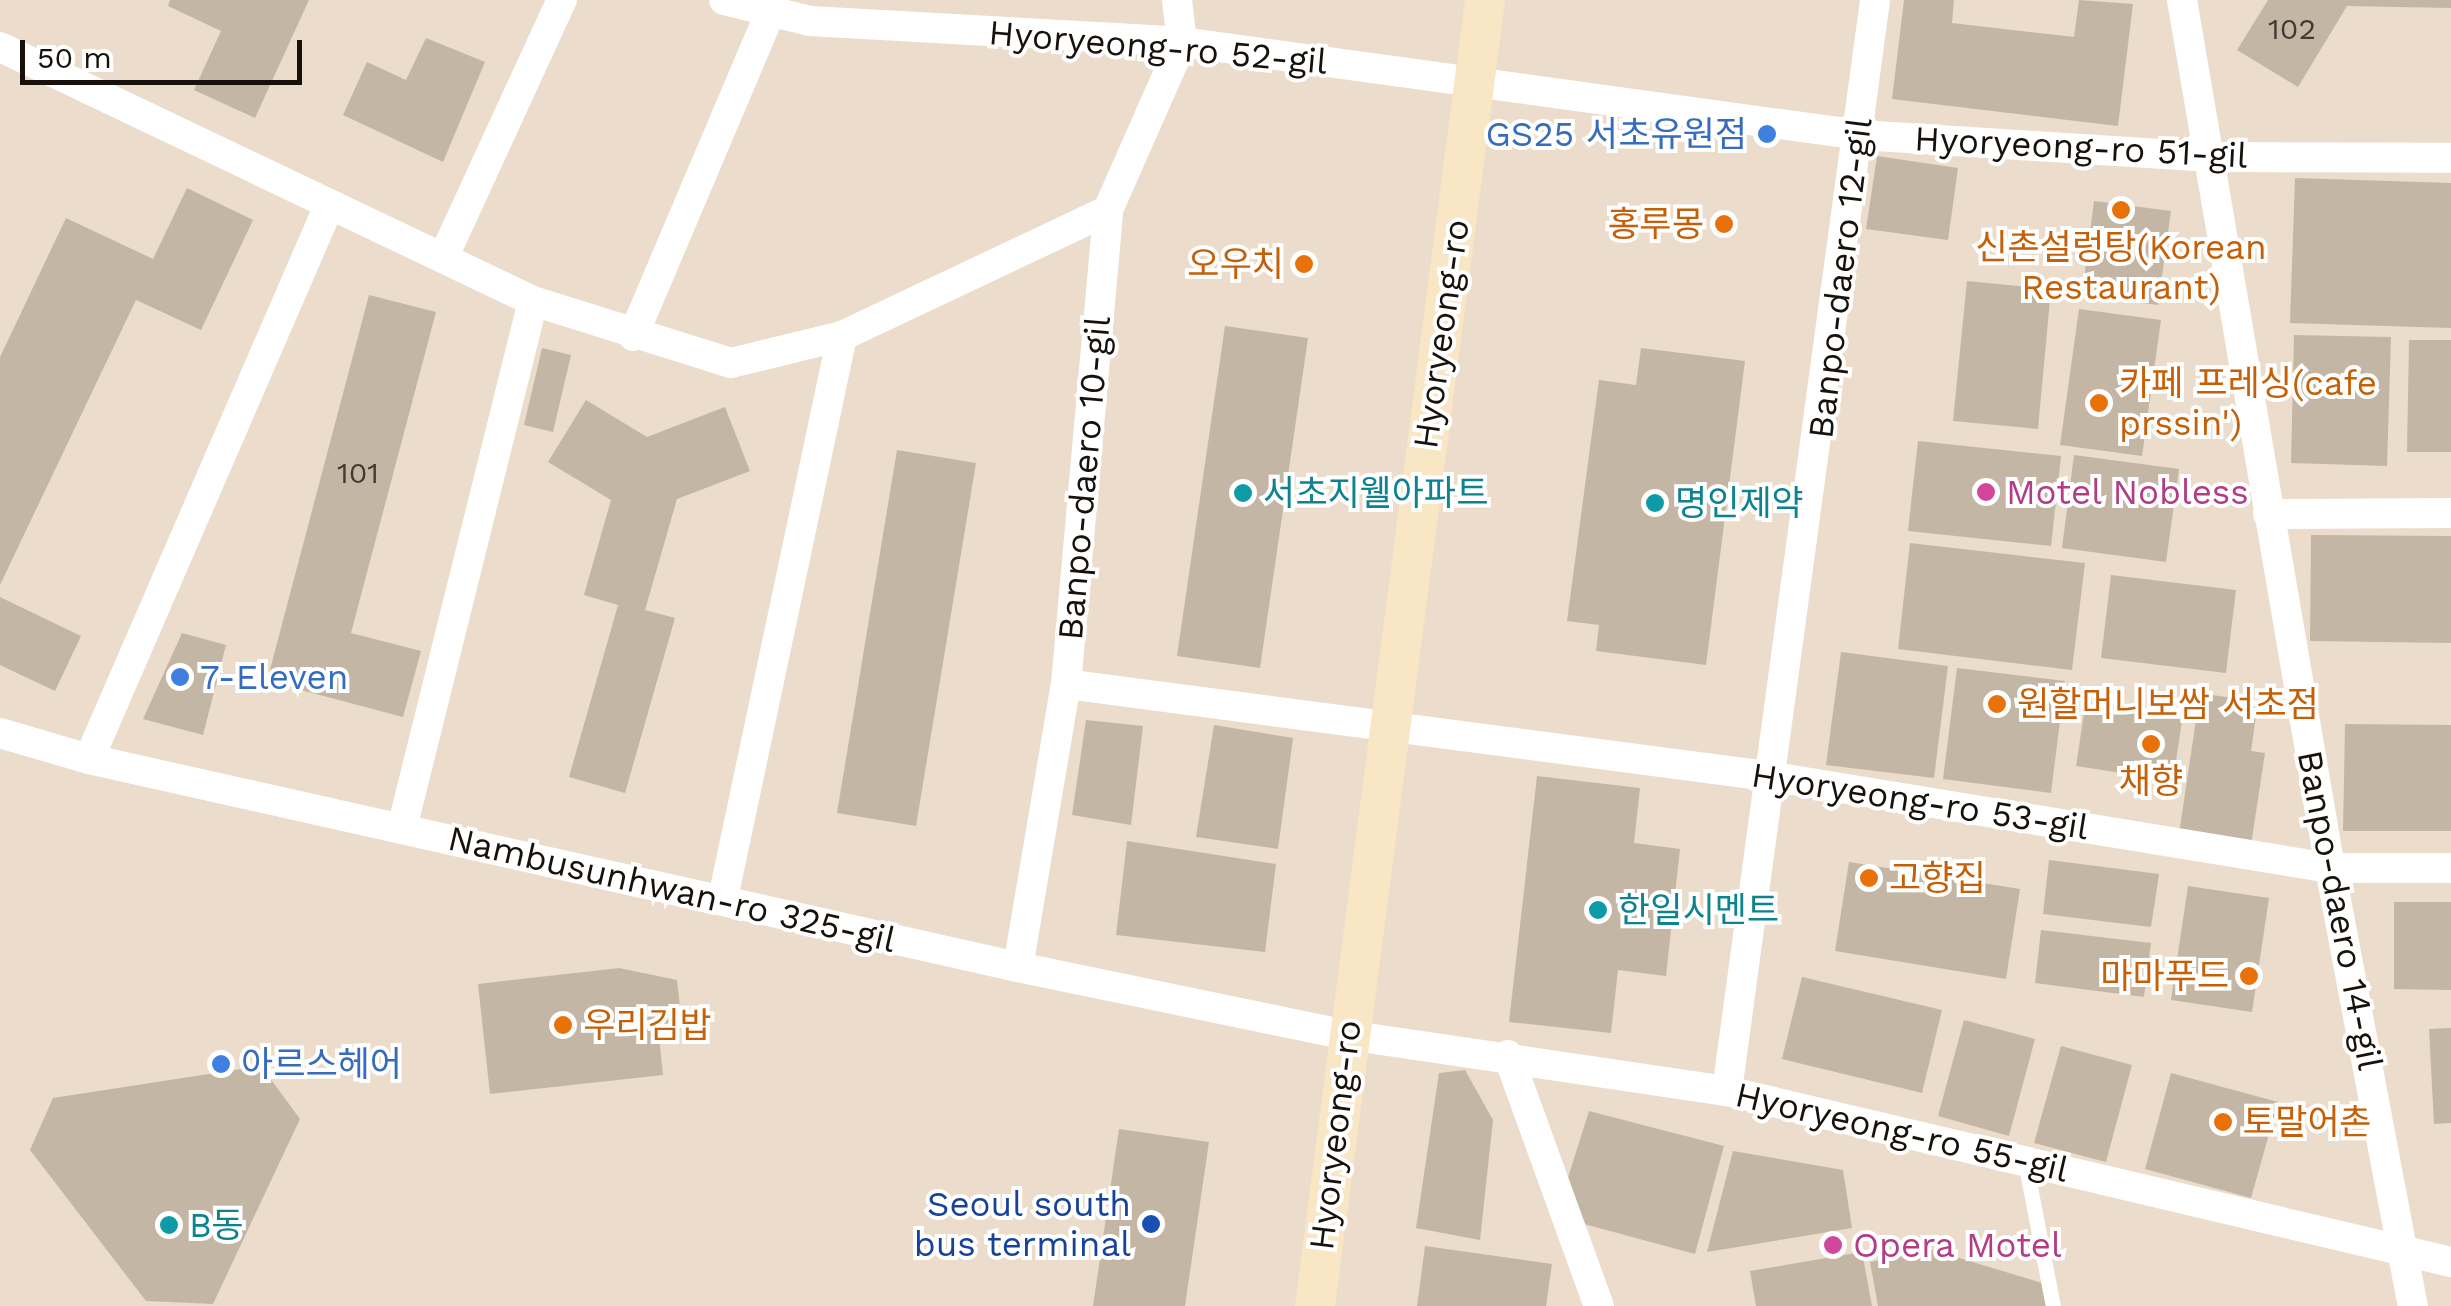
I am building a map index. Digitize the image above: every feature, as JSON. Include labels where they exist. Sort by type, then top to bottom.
[{"type":"main road","name":"Hyoryeong-ro","points":[[1316,1306],[1347,1035],[1485,0]]},
{"type":"street","points":[[444,256],[562,0]]},
{"type":"street","name":"Hyoryeong-ro 52-gil","points":[[724,0],[770,13],[810,10],[1182,42],[1474,82]]},
{"type":"street","points":[[1176,0],[1182,42]]},
{"type":"street","name":"Banpo-daero 12-gil","points":[[1728,1091],[1860,135],[1874,0]]},
{"type":"street","name":"Banpo-daero 14-gil","points":[[2182,0],[2330,868],[2406,1250],[2413,1306]]},
{"type":"street","points":[[633,336],[770,13]]},
{"type":"street","name":"Banpo-daero 10-gil","points":[[1018,967],[1066,684],[1108,210],[1182,42]]},
{"type":"street","points":[[0,47],[328,208],[444,256],[533,301],[633,336],[732,363],[842,336],[1108,210]]},
{"type":"street","name":"Hyoryeong-ro 51-gil","points":[[1474,82],[1860,135],[2207,156],[2451,158]]},
{"type":"street","points":[[89,759],[328,208]]},
{"type":"street","points":[[402,828],[533,301]]},
{"type":"street","points":[[724,898],[842,336]]},
{"type":"street","points":[[2268,514],[2451,513]]},
{"type":"street","points":[[1066,684],[1389,727]]},
{"type":"street","name":"Hyoryeong-ro 53-gil","points":[[1389,727],[1774,776],[2330,868],[2451,868]]},
{"type":"street","name":"Nambusunhwan-ro 325-gil","points":[[0,733],[89,759],[724,898],[1018,967],[1347,1035]]},
{"type":"street","name":"Hyoryeong-ro 55-gil","points":[[1347,1035],[1508,1055],[1728,1091],[2451,1262]]},
{"type":"street","points":[[1508,1055],[1599,1306]]},
{"type":"lane","points":[[2025,1161],[2054,1306]]},
{"type":"building","points":[[170,0],[309,0],[255,118],[194,90],[221,31],[168,6]]},
{"type":"building","points":[[1904,0],[1954,0],[1952,23],[2074,37],[2079,0],[2133,4],[2118,126],[1892,99]]},
{"type":"building","points":[[2268,0],[2451,0],[2451,8],[2347,6],[2298,87],[2237,50]]},
{"type":"building","points":[[426,38],[485,62],[443,162],[343,115],[367,62],[406,80]]},
{"type":"building","points":[[1877,156],[1958,168],[1948,240],[1866,229]]},
{"type":"building","points":[[2295,178],[2451,183],[2451,328],[2290,323]]},
{"type":"building","points":[[187,188],[253,220],[201,330],[136,300],[0,585],[0,357],[66,218],[153,259]]},
{"type":"building","points":[[2094,201],[2171,211],[2158,305],[2082,295]]},
{"type":"building","points":[[1967,281],[2051,289],[2038,429],[1953,421]]},
{"type":"building","points":[[369,295],[436,312],[351,633],[421,651],[403,717],[267,681]]},
{"type":"building","points":[[2079,309],[2161,320],[2142,456],[2060,445]]},
{"type":"building","name":"서초지웰아파트","points":[[1225,326],[1308,338],[1260,668],[1177,656]]},
{"type":"building","points":[[2294,335],[2391,337],[2387,466],[2291,463]]},
{"type":"building","points":[[2409,340],[2451,340],[2451,452],[2407,452]]},
{"type":"building","points":[[542,348],[571,355],[553,432],[524,425]]},
{"type":"building","name":"명인제약","points":[[1641,348],[1745,361],[1706,665],[1596,651],[1599,625],[1567,621],[1599,380],[1636,385]]},
{"type":"building","points":[[586,400],[647,437],[725,407],[750,471],[677,499],[645,610],[675,618],[625,793],[569,777],[618,605],[584,595],[611,500],[548,462]]},
{"type":"building","points":[[1918,441],[2061,456],[2051,546],[1908,531]]},
{"type":"building","points":[[897,450],[976,463],[916,826],[837,813]]},
{"type":"building","points":[[2074,455],[2179,469],[2166,562],[2062,548]]},
{"type":"building","points":[[2311,535],[2451,536],[2451,643],[2310,641]]},
{"type":"building","points":[[1910,543],[2085,563],[2072,670],[1898,649]]},
{"type":"building","points":[[2111,575],[2236,590],[2226,673],[2101,658]]},
{"type":"building","points":[[0,597],[81,636],[55,691],[0,665]]},
{"type":"building","points":[[182,633],[226,645],[203,735],[143,719]]},
{"type":"building","points":[[1841,652],[1948,666],[1934,778],[1826,765]]},
{"type":"building","points":[[1957,668],[2065,681],[2051,793],[1943,779]]},
{"type":"building","points":[[2200,693],[2258,702],[2251,751],[2265,753],[2251,845],[2179,834]]},
{"type":"building","points":[[2086,700],[2183,714],[2173,781],[2076,766]]},
{"type":"building","points":[[1086,720],[1143,726],[1131,825],[1072,815]]},
{"type":"building","points":[[2345,724],[2451,725],[2451,831],[2343,831]]},
{"type":"building","points":[[1214,725],[1293,738],[1278,849],[1196,837]]},
{"type":"building","name":"한일시멘트","points":[[1537,776],[1640,788],[1634,843],[1680,849],[1666,976],[1618,970],[1611,1033],[1509,1022]]},
{"type":"building","points":[[1127,841],[1276,864],[1265,952],[1116,935]]},
{"type":"building","points":[[2049,860],[2159,874],[2151,927],[2043,914]]},
{"type":"building","points":[[1849,862],[2020,889],[2006,979],[1835,951]]},
{"type":"building","points":[[2188,886],[2269,898],[2252,1012],[2171,1000]]},
{"type":"building","points":[[2394,902],[2451,902],[2451,990],[2394,989]]},
{"type":"building","points":[[2041,930],[2151,943],[2144,997],[2035,983]]},
{"type":"building","points":[[619,968],[677,980],[682,1025],[658,1027],[663,1075],[490,1094],[478,984]]},
{"type":"building","points":[[1802,977],[1942,1010],[1922,1093],[1782,1059]]},
{"type":"building","points":[[1964,1020],[2035,1039],[2009,1136],[1938,1116]]},
{"type":"building","points":[[2451,1028],[2451,1123],[2434,1124],[2429,1029]]},
{"type":"building","points":[[2061,1046],[2132,1065],[2106,1162],[2034,1143]]},
{"type":"building","name":"B동","points":[[261,1066],[300,1119],[213,1304],[146,1301],[30,1150],[53,1098]]},
{"type":"building","points":[[1465,1070],[1493,1120],[1480,1240],[1416,1228],[1439,1073]]},
{"type":"building","points":[[2171,1073],[2278,1102],[2251,1198],[2145,1169]]},
{"type":"building","points":[[1589,1111],[1724,1146],[1695,1254],[1584,1224],[1566,1184]]},
{"type":"building","name":"Seoul south bus terminal","points":[[1119,1129],[1209,1142],[1185,1306],[1093,1306]]},
{"type":"building","points":[[1733,1151],[1843,1170],[1852,1228],[1707,1252]]},
{"type":"building","points":[[1425,1246],[1552,1264],[1546,1306],[1417,1306]]},
{"type":"building","points":[[1933,1250],[2042,1283],[2046,1306],[1878,1306],[1870,1262]]},
{"type":"building","points":[[1862,1252],[1872,1306],[1756,1306],[1750,1271]]},
{"type":"place","name":"GS25 서초유원점","points":[[1767,134]]},
{"type":"place","name":"신촌설렁탕(Korean Restaurant)","points":[[2121,210]]},
{"type":"place","name":"홍루몽","points":[[1724,224]]},
{"type":"place","name":"오우치","points":[[1304,264]]},
{"type":"place","name":"카페 프레싱(cafe prssin')","points":[[2099,403]]},
{"type":"place","name":"Motel Nobless","points":[[1986,492]]},
{"type":"place","name":"서초지웰아파트","points":[[1243,493]]},
{"type":"place","name":"명인제약","points":[[1655,503]]},
{"type":"place","name":"7-Eleven","points":[[180,677]]},
{"type":"place","name":"원할머니보쌈 서초점","points":[[1997,704]]},
{"type":"place","name":"채향","points":[[2151,744]]},
{"type":"place","name":"고향집","points":[[1869,878]]},
{"type":"place","name":"한일시멘트","points":[[1598,910]]},
{"type":"place","name":"마마푸드","points":[[2249,976]]},
{"type":"place","name":"우리김밥","points":[[563,1025]]},
{"type":"place","name":"아르스헤어","points":[[221,1064]]},
{"type":"place","name":"토말어촌","points":[[2223,1122]]},
{"type":"place","name":"Seoul south bus terminal","points":[[1151,1224]]},
{"type":"place","name":"B동","points":[[169,1225]]},
{"type":"place","name":"Opera Motel","points":[[1833,1245]]}]
